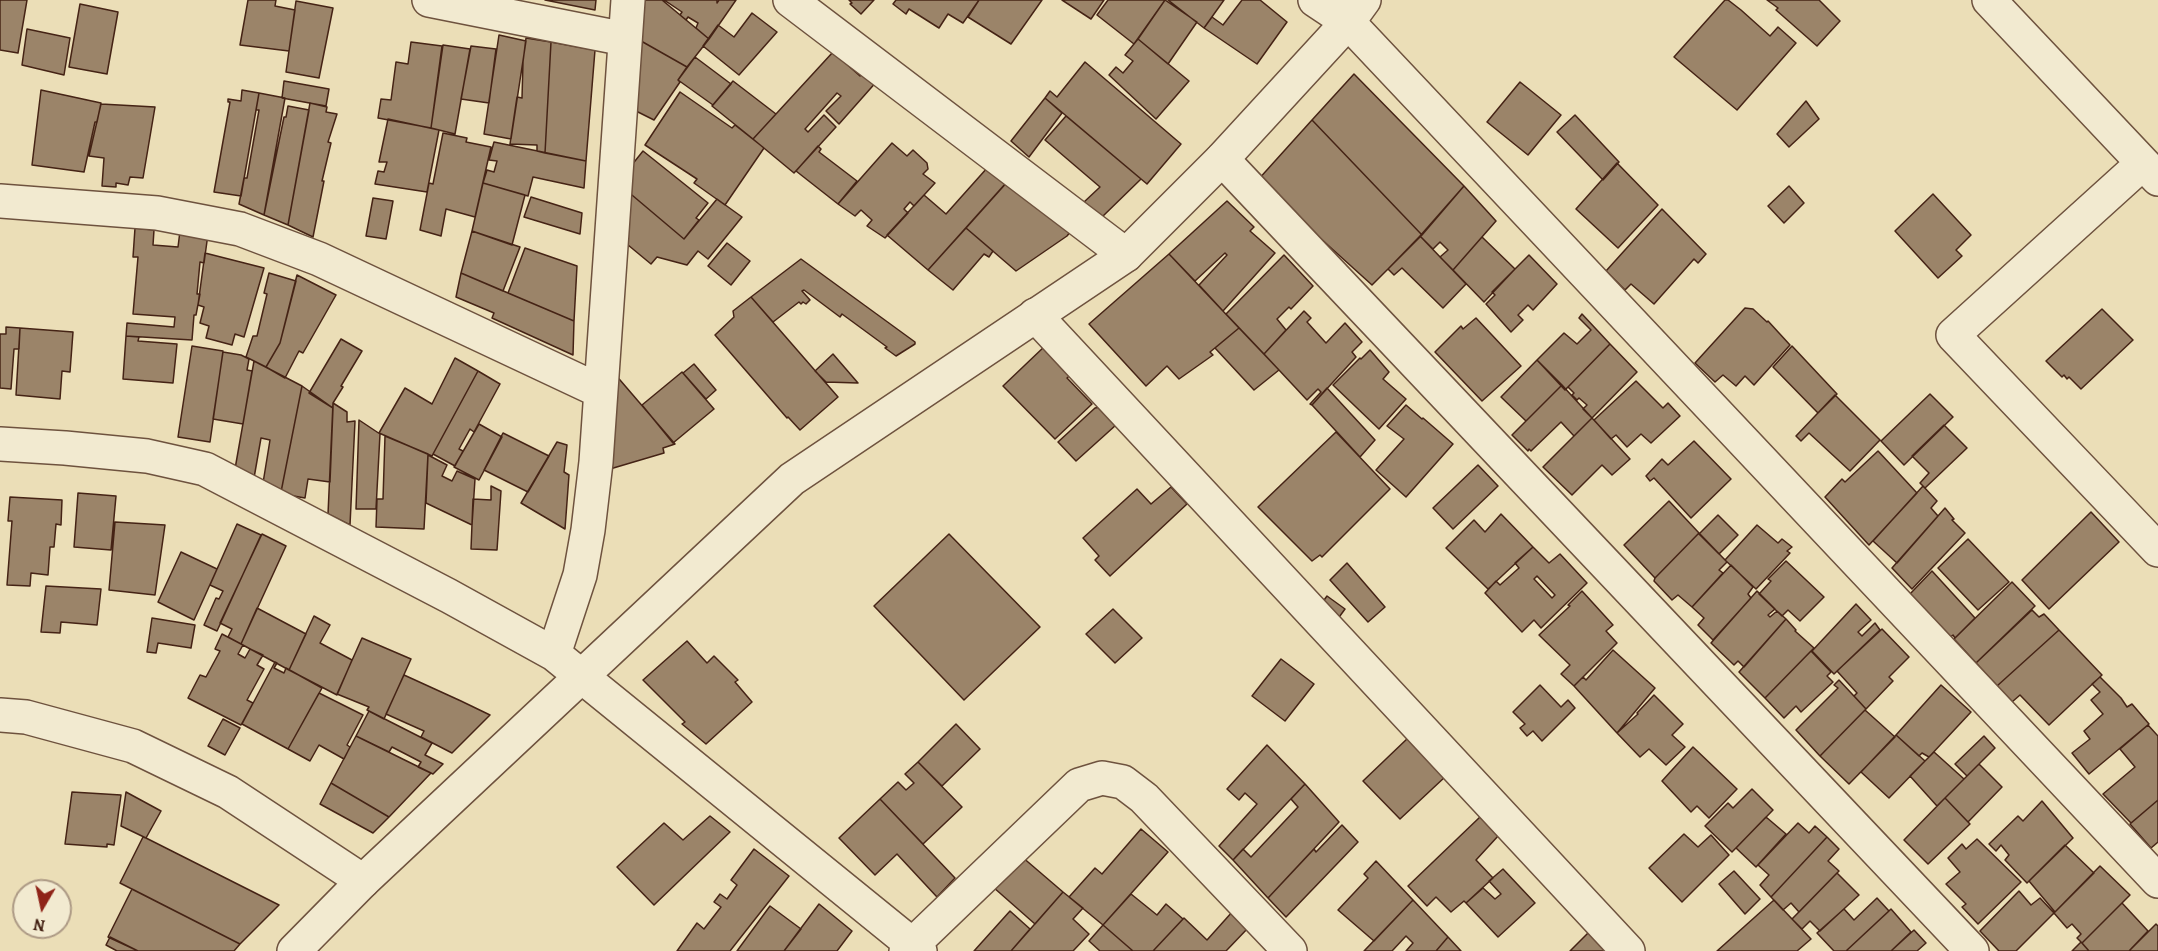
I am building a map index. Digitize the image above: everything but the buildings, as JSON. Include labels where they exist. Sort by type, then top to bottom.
[{"type":"street","points":[[429,0],[625,39]]},
{"type":"street","points":[[554,654],[580,575],[596,462],[628,0]]},
{"type":"street","points":[[790,0],[1126,255]]},
{"type":"street","points":[[1315,0],[1356,11],[2158,881]]},
{"type":"street","points":[[1989,0],[2151,171],[1953,335],[2158,550]]},
{"type":"street","points":[[294,951],[363,881],[792,479],[1126,255],[1222,159],[1356,11]]},
{"type":"street","points":[[1222,159],[1972,951]]},
{"type":"street","points":[[0,201],[157,213],[240,229],[320,259],[600,391]]},
{"type":"street","points":[[1035,315],[1628,951]]},
{"type":"street","points":[[0,444],[147,456],[205,469],[449,596],[554,654],[912,949],[1078,785],[1102,778],[1123,782],[1144,798],[1290,951]]},
{"type":"street","points":[[0,715],[26,717],[133,746],[228,792],[363,881]]}]
